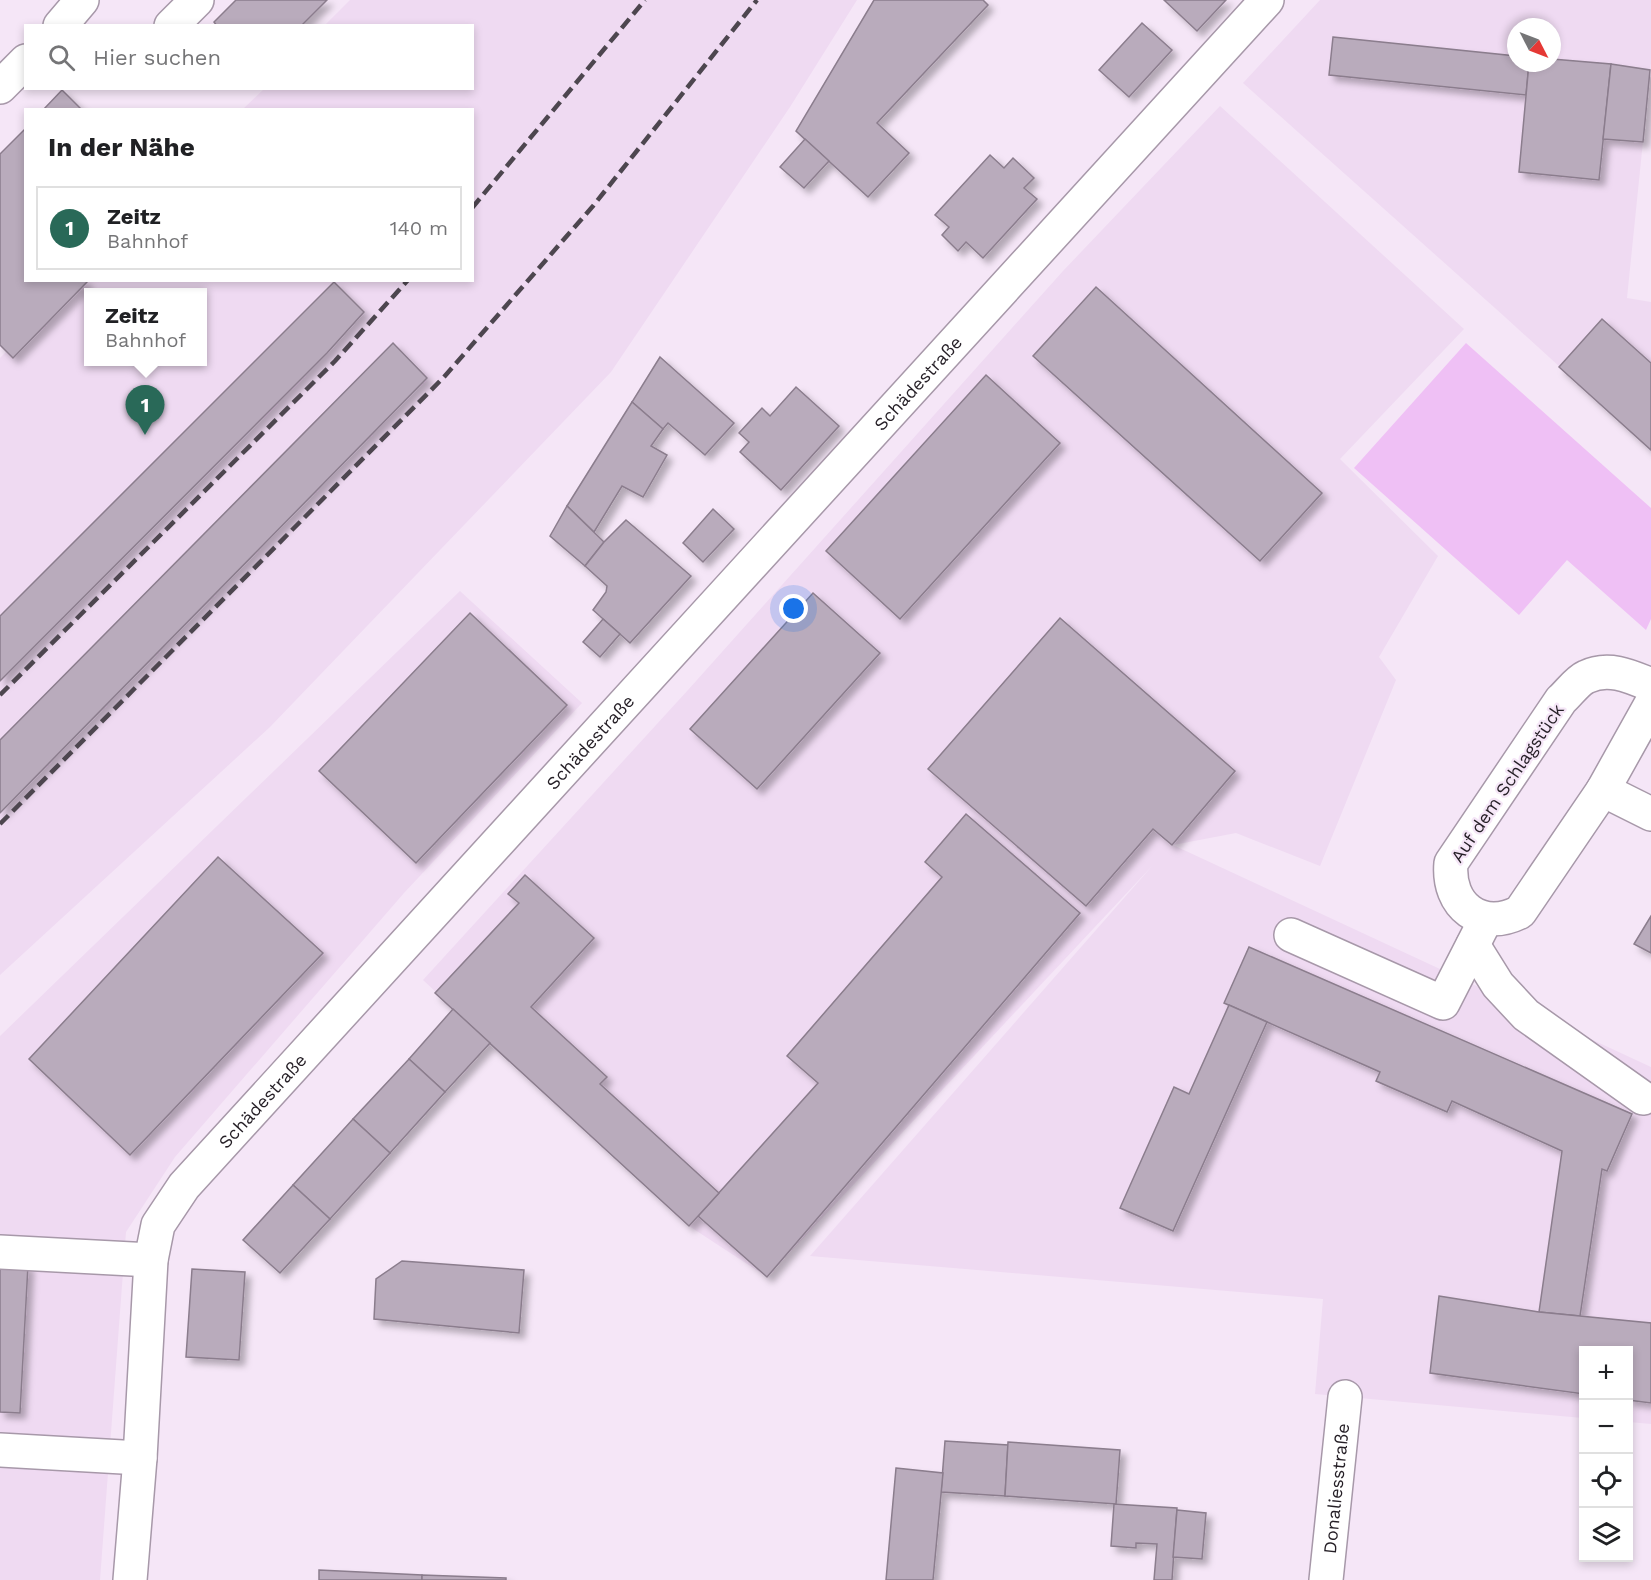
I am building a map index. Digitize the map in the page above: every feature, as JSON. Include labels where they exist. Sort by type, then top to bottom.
[{"type":"street","points":[[62,24],[82,0]]},
{"type":"street","points":[[173,24],[197,0]]},
{"type":"street","name":"Schädestraße","points":[[130,1580],[140,1458],[151,1260],[158,1225],[184,1186],[1267,0]]},
{"type":"street","points":[[0,87],[24,63]]},
{"type":"street","name":"Auf dem Schlagstück","points":[[1480,932],[1475,915],[1465,908],[1452,887],[1451,863],[1562,700],[1585,677],[1610,671],[1651,685]]},
{"type":"street","points":[[1292,935],[1443,1003],[1480,932],[1520,912],[1603,790],[1651,704]]},
{"type":"street","points":[[1603,790],[1651,814]]},
{"type":"street","points":[[1480,932],[1498,985],[1526,1015],[1643,1098]]},
{"type":"street","points":[[0,1252],[151,1260]]},
{"type":"street","name":"Donaliesstraße","points":[[1326,1580],[1345,1397]]},
{"type":"street","points":[[0,1450],[140,1458]]},
{"type":"shaded area","points":[[350,0],[857,0],[790,107],[611,372],[270,727],[0,975],[0,358],[75,282],[474,282],[474,108],[244,108],[263,90],[474,90],[474,24],[326,24]]},
{"type":"shaded area","points":[[1320,0],[1651,0],[1651,63],[1627,298],[1651,302],[1651,450],[1243,83]]},
{"type":"shaded area","points":[[1220,106],[1464,329],[1340,459],[1438,556],[1379,657],[1396,680],[1320,866],[1236,833],[1173,845],[1651,1067],[1651,1424],[1633,1422],[1633,1346],[1579,1346],[1579,1418],[1315,1394],[1323,1299],[810,1256],[1153,865],[767,1277],[689,1226],[423,980],[688,690],[1063,271]]},
{"type":"shaded area","points":[[1466,343],[1651,508],[1651,619],[1646,630],[1567,560],[1519,615],[1354,468]]},
{"type":"shaded area","points":[[460,591],[582,703],[404,893],[175,1157],[126,1232],[100,1580],[0,1580],[0,1036]]},
{"type":"building","points":[[236,0],[327,0],[303,24],[216,24],[214,22]]},
{"type":"building","points":[[874,0],[983,0],[988,5],[877,123],[909,153],[868,197],[796,131]]},
{"type":"building","points":[[1164,0],[1226,0],[1197,31]]},
{"type":"building","points":[[1142,23],[1172,50],[1129,97],[1099,70]]},
{"type":"building","points":[[1333,37],[1507,55],[1507,72],[1528,72],[1526,95],[1329,75]]},
{"type":"building","points":[[1561,60],[1611,64],[1599,180],[1519,172],[1528,72],[1561,72]]},
{"type":"building","points":[[1611,64],[1650,70],[1643,142],[1603,139]]},
{"type":"building","points":[[62,90],[80,108],[45,108]]},
{"type":"building","points":[[24,130],[24,282],[87,282],[13,358],[0,345],[0,154]]},
{"type":"building","points":[[805,139],[829,161],[804,188],[780,167]]},
{"type":"building","points":[[990,155],[1004,168],[1013,158],[1034,178],[1024,188],[1037,199],[983,258],[966,242],[958,251],[942,235],[949,227],[935,215]]},
{"type":"building","points":[[334,282],[364,312],[327,353],[0,681],[0,616]]},
{"type":"building","points":[[1096,287],[1322,493],[1260,561],[1033,356]]},
{"type":"building","points":[[1602,319],[1651,363],[1651,450],[1559,367]]},
{"type":"building","points":[[393,343],[427,378],[0,813],[0,740]]},
{"type":"building","points":[[660,357],[734,423],[705,455],[668,423],[663,429],[632,402]]},
{"type":"building","points":[[986,375],[1060,443],[900,619],[826,551]]},
{"type":"building","points":[[796,387],[839,426],[781,490],[740,452],[749,442],[739,433],[762,408],[770,416]]},
{"type":"building","points":[[632,402],[663,429],[651,446],[667,455],[643,497],[622,486],[594,532],[567,506]]},
{"type":"building","points":[[567,506],[604,542],[585,566],[550,536]]},
{"type":"building","points":[[713,509],[734,529],[703,562],[683,543]]},
{"type":"building","points":[[626,520],[691,576],[630,643],[593,610],[606,592],[607,586],[585,566]]},
{"type":"building","points":[[813,593],[880,653],[757,789],[690,729]]},
{"type":"building","points":[[470,613],[567,705],[416,863],[319,771]]},
{"type":"building","points":[[1060,618],[1235,771],[1172,845],[1153,829],[1086,906],[928,769]]},
{"type":"building","points":[[603,619],[620,634],[600,657],[583,642]]},
{"type":"building","points":[[966,814],[1080,913],[767,1277],[698,1216],[818,1083],[787,1056],[942,877],[925,862]]},
{"type":"building","points":[[218,857],[323,953],[130,1155],[29,1059]]},
{"type":"building","points":[[525,875],[594,938],[531,1007],[607,1077],[600,1084],[719,1193],[689,1226],[435,993],[519,903],[508,894]]},
{"type":"building","points":[[1651,916],[1651,953],[1634,944]]},
{"type":"building","points":[[1249,947],[1632,1114],[1607,1171],[1602,1169],[1580,1316],[1539,1312],[1562,1151],[1452,1101],[1447,1112],[1376,1081],[1380,1072],[1224,1003]]},
{"type":"building","points":[[1229,1005],[1267,1022],[1173,1231],[1120,1208],[1174,1087],[1189,1094]]},
{"type":"building","points":[[453,1009],[490,1043],[445,1092],[409,1059]]},
{"type":"building","points":[[409,1059],[445,1092],[390,1153],[353,1119]]},
{"type":"building","points":[[353,1119],[390,1153],[330,1219],[293,1185]]},
{"type":"building","points":[[293,1185],[330,1219],[280,1273],[243,1240]]},
{"type":"building","points":[[402,1261],[524,1270],[519,1333],[374,1319],[376,1279]]},
{"type":"building","points":[[0,1264],[28,1265],[20,1413],[0,1412]]},
{"type":"building","points":[[192,1269],[245,1272],[239,1360],[186,1357]]},
{"type":"building","points":[[1439,1296],[1539,1312],[1651,1323],[1651,1403],[1633,1401],[1633,1346],[1579,1346],[1579,1393],[1430,1373]]},
{"type":"building","points":[[945,1441],[1008,1445],[1005,1496],[941,1492]]},
{"type":"building","points":[[1008,1442],[1120,1450],[1116,1504],[1005,1496]]},
{"type":"building","points":[[896,1468],[943,1473],[933,1580],[886,1580]]},
{"type":"building","points":[[1114,1504],[1177,1508],[1172,1580],[1154,1580],[1157,1544],[1136,1543],[1136,1548],[1111,1546]]},
{"type":"building","points":[[1177,1510],[1206,1513],[1202,1559],[1173,1557]]},
{"type":"building","points":[[319,1570],[422,1575],[422,1580],[319,1580]]},
{"type":"building","points":[[422,1575],[506,1578],[506,1580],[422,1580]]},
{"type":"railway","points":[[474,206],[645,0]]},
{"type":"railway","points":[[0,824],[444,377],[593,206],[757,0]]},
{"type":"railway","points":[[0,695],[335,361],[406,282]]},
{"type":"place","name":"Zeitz","points":[[145,435]]}]
